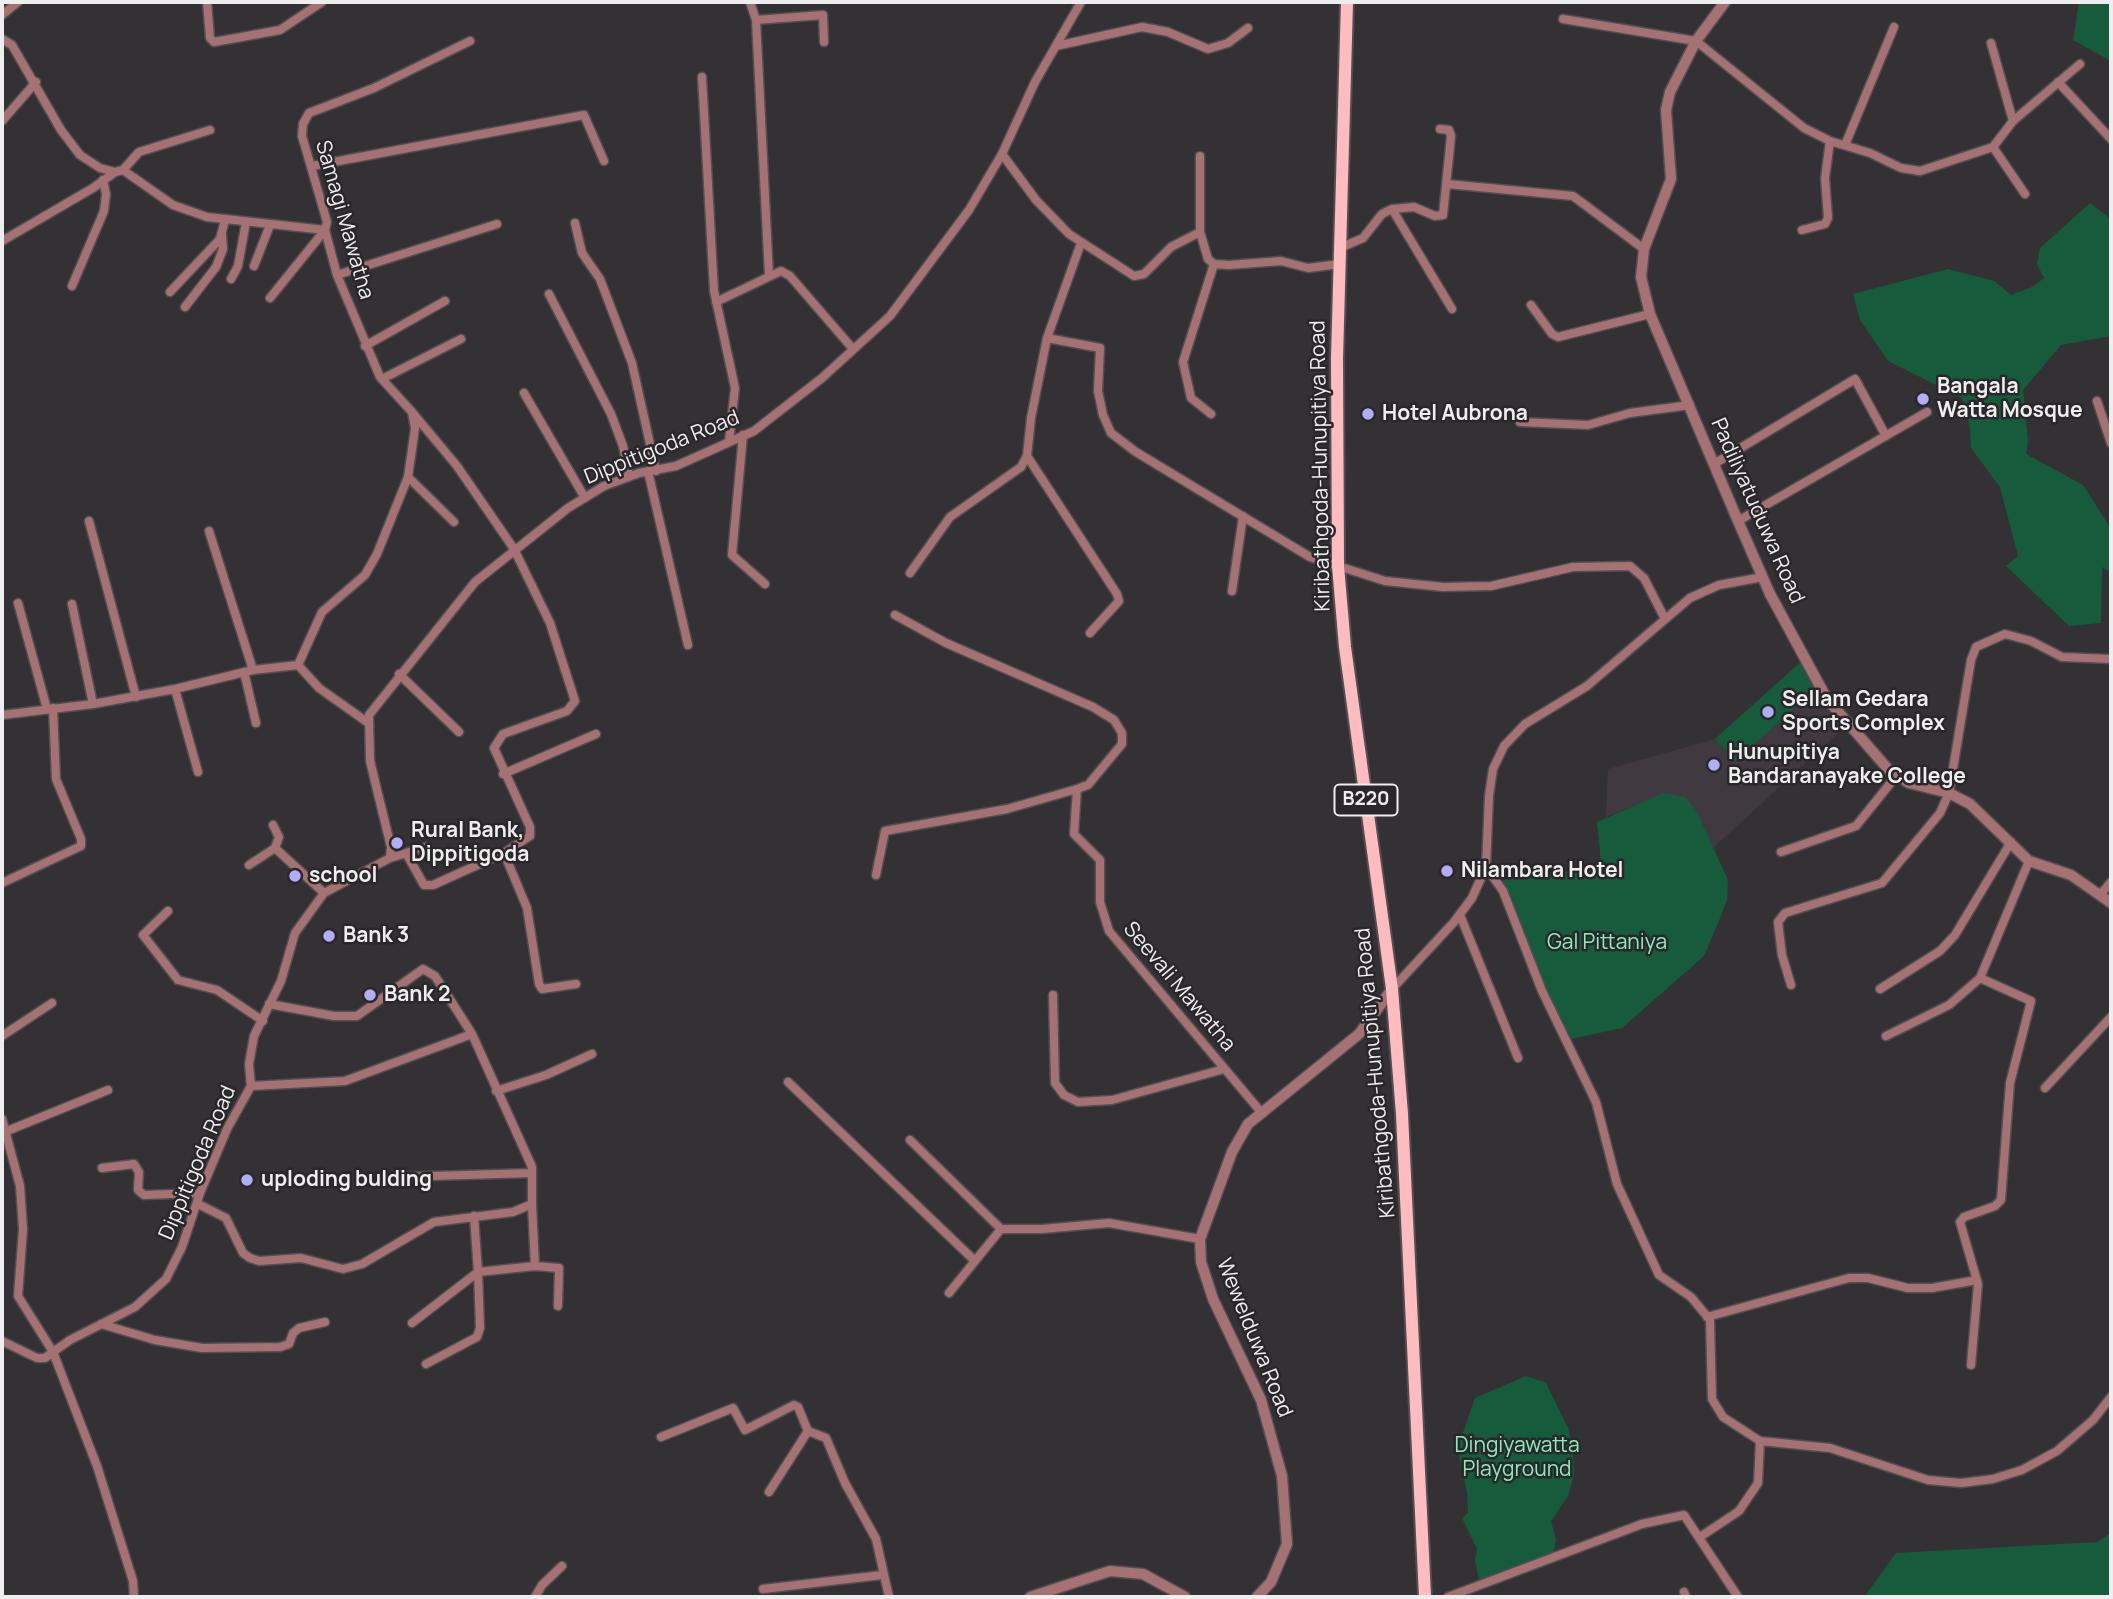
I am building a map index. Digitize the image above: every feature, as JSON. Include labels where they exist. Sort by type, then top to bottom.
[{"type":"main road","name":"Kiribathgoda-Hunupitiya Road","points":[[1347,2],[1340,248],[1338,566],[1345,647],[1392,989],[1406,1180],[1426,1597]]},
{"type":"street","points":[[2,15],[18,2]]},
{"type":"street","points":[[207,2],[211,38],[214,42],[280,30],[317,3]]},
{"type":"street","points":[[750,2],[756,20],[769,276]]},
{"type":"street","name":"Dippitigoda Road","points":[[367,722],[399,674],[475,582],[514,549],[585,498],[629,477],[676,466],[754,431],[812,386],[890,316],[969,210],[1002,155],[1055,46],[1081,2]]},
{"type":"street","name":"Padiliyatuduwa Road","points":[[1725,2],[1696,41],[1670,92],[1666,110],[1671,179],[1644,249],[1642,278],[1650,314],[1738,522],[1763,577],[1827,699],[1863,741],[1897,775],[1909,783],[1949,793],[1970,804],[2029,861],[2071,875],[2111,902]]},
{"type":"street","points":[[756,20],[823,15],[824,42]]},
{"type":"street","points":[[1563,19],[1696,41],[1804,128],[1830,141],[1870,152],[1901,168],[1920,171],[1993,147],[2013,121],[2080,64]]},
{"type":"street","points":[[1055,46],[1142,27],[1168,32],[1208,49],[1228,43],[1248,28]]},
{"type":"street","points":[[1845,145],[1894,27]]},
{"type":"street","points":[[2,39],[12,45],[36,82],[61,130],[80,155],[100,168],[119,171],[173,205],[225,220],[325,230]]},
{"type":"street","name":"Samagi Mawatha","points":[[470,40],[374,88],[309,113],[303,124],[302,136],[327,222],[325,230],[337,275],[365,346],[382,379],[457,466],[514,549],[550,623],[575,701],[567,711],[503,734],[497,740],[494,748],[503,774]]},
{"type":"street","points":[[1991,43],[2013,121]]},
{"type":"street","points":[[702,77],[716,302],[735,388],[729,443]]},
{"type":"street","points":[[2,121],[36,82]]},
{"type":"street","points":[[2058,82],[2111,139]]},
{"type":"street","points":[[312,166],[584,115],[604,161]]},
{"type":"street","points":[[1340,248],[1363,238],[1382,214],[1392,209],[1415,207],[1435,216],[1443,215],[1451,132],[1440,129]]},
{"type":"street","points":[[2,241],[119,171],[139,152],[210,130]]},
{"type":"street","points":[[1802,230],[1825,224],[1828,218],[1825,178],[1830,141]]},
{"type":"street","points":[[1993,147],[2025,194]]},
{"type":"street","points":[[1002,155],[1052,218],[1082,243],[1134,276],[1139,276],[1171,247],[1200,232]]},
{"type":"street","points":[[1200,156],[1200,232],[1203,250],[1214,264]]},
{"type":"street","points":[[72,286],[104,211],[107,194],[103,180]]},
{"type":"street","points":[[1447,184],[1573,196],[1644,249]]},
{"type":"street","points":[[1392,209],[1452,309]]},
{"type":"street","points":[[185,307],[216,267],[223,249],[225,220]]},
{"type":"street","points":[[231,279],[237,266],[246,222]]},
{"type":"street","points":[[575,223],[585,260],[593,266],[600,279],[632,363],[688,645]]},
{"type":"street","points":[[337,275],[496,224]]},
{"type":"street","points":[[254,266],[270,225]]},
{"type":"street","points":[[270,298],[325,230]]},
{"type":"street","points":[[170,292],[222,235]]},
{"type":"street","points":[[910,573],[950,517],[1021,467],[1027,456],[1031,418],[1047,338],[1082,243]]},
{"type":"street","points":[[1214,264],[1281,261],[1308,268],[1340,264]]},
{"type":"street","points":[[1211,414],[1191,398],[1183,362],[1214,264]]},
{"type":"street","points":[[716,302],[781,271],[790,276],[853,349]]},
{"type":"street","points":[[549,294],[611,414],[629,477]]},
{"type":"street","points":[[365,346],[445,301]]},
{"type":"street","points":[[1531,305],[1552,334],[1558,337],[1650,314]]},
{"type":"street","points":[[1047,338],[1100,348],[1098,391],[1111,433],[1136,453],[1310,556],[1385,581],[1443,587],[1491,586],[1573,567],[1630,566],[1644,579],[1665,619]]},
{"type":"street","points":[[382,379],[461,339]]},
{"type":"street","points":[[1714,464],[1855,379],[1886,436]]},
{"type":"street","points":[[524,393],[585,498]]},
{"type":"street","points":[[2097,401],[2111,443]]},
{"type":"street","points":[[1520,422],[1588,425],[1630,413],[1690,405]]},
{"type":"street","points":[[298,665],[322,612],[365,575],[377,554],[408,477],[415,428],[412,412]]},
{"type":"street","points":[[1738,522],[1927,412]]},
{"type":"street","points":[[743,435],[732,555],[765,584]]},
{"type":"street","points":[[1027,456],[1117,594],[1119,601],[1090,633]]},
{"type":"street","points":[[408,477],[454,522]]},
{"type":"street","points":[[1232,592],[1243,516]]},
{"type":"street","points":[[89,521],[135,696]]},
{"type":"street","points":[[209,531],[249,671],[256,723]]},
{"type":"street","points":[[1392,989],[1460,915],[1472,898],[1486,867],[1493,769],[1504,746],[1525,724],[1587,686],[1690,598],[1719,585],[1763,577]]},
{"type":"street","points":[[2,883],[81,846],[81,839],[56,779],[50,709],[18,603]]},
{"type":"street","points":[[72,604],[93,704]]},
{"type":"street","points":[[876,875],[885,831],[1007,809],[1088,785],[1122,744],[1122,733],[1114,720],[1093,707],[946,643],[895,615]]},
{"type":"street","points":[[1791,985],[1782,955],[1778,922],[1785,913],[1882,883],[1940,813],[1949,793],[1971,660],[1976,646],[2005,634],[2031,641],[2062,657],[2111,659]]},
{"type":"street","points":[[2,715],[93,704],[175,689],[249,671],[298,665]]},
{"type":"street","points":[[298,665],[319,688],[367,722],[370,761],[391,848],[390,858]]},
{"type":"street","points":[[399,674],[459,732]]},
{"type":"street","points":[[175,689],[198,772]]},
{"type":"street","points":[[406,853],[426,886],[504,853],[530,836],[530,827],[503,774],[596,734]]},
{"type":"street","points":[[1781,852],[1856,826],[1897,775]]},
{"type":"street","name":"Seevali Mawatha","points":[[1077,789],[1074,834],[1100,860],[1100,902],[1105,924],[1261,1112]]},
{"type":"street","points":[[249,865],[275,848],[279,837],[273,825]]},
{"type":"street","points":[[1880,989],[1940,951],[1955,935],[2011,842]]},
{"type":"street","points":[[275,848],[324,892]]},
{"type":"street","name":"Dippitigoda Road","points":[[54,1352],[70,1340],[135,1307],[166,1279],[182,1248],[200,1193],[227,1129],[251,1086],[252,1044],[281,981],[295,933],[324,892],[390,858],[426,848]]},
{"type":"street","points":[[504,853],[527,908],[539,984],[542,989],[576,984]]},
{"type":"street","points":[[1886,1036],[1949,1005],[1980,978],[2029,861]]},
{"type":"street","points":[[1486,867],[1503,891],[1542,990],[1596,1102],[1617,1184],[1659,1275],[1691,1297],[1707,1317],[1713,1399],[1723,1417],[1759,1441],[1830,1448],[1928,1479],[1972,1482],[2022,1470],[2057,1451],[2093,1420],[2111,1397]]},
{"type":"street","points":[[2100,895],[2111,882]]},
{"type":"street","points":[[168,911],[143,935],[178,980],[217,990],[262,1021]]},
{"type":"street","points":[[1460,915],[1518,1058]]},
{"type":"street","points":[[269,1004],[334,1016],[357,1016],[423,969],[435,976],[472,1034],[533,1173],[535,1266]]},
{"type":"street","points":[[1971,1365],[1977,1280],[1960,1222],[1964,1217],[1994,1206],[2001,1200],[2010,1083],[2031,1001],[1980,978]]},
{"type":"street","name":"Wewelduwa Road","points":[[1257,1597],[1271,1582],[1287,1544],[1282,1476],[1261,1400],[1213,1299],[1201,1262],[1200,1239],[1232,1152],[1248,1124],[1359,1034],[1392,989]]},
{"type":"street","points":[[1052,995],[1055,1083],[1064,1096],[1077,1102],[1112,1100],[1224,1069]]},
{"type":"street","points":[[2,1036],[52,1003]]},
{"type":"street","points":[[2045,1088],[2111,1017]]},
{"type":"street","points":[[251,1086],[345,1081],[472,1034]]},
{"type":"street","points":[[496,1091],[547,1075],[592,1054]]},
{"type":"street","points":[[788,1082],[975,1261]]},
{"type":"street","points":[[7,1130],[108,1090]]},
{"type":"street","points":[[2,1119],[20,1186],[22,1218],[18,1296],[54,1352],[97,1466],[133,1581],[134,1597]]},
{"type":"street","points":[[910,1140],[1001,1229],[1042,1229],[1110,1223],[1200,1239]]},
{"type":"street","points":[[102,1168],[134,1164],[139,1172],[138,1190],[144,1195],[200,1193]]},
{"type":"street","points":[[398,1177],[533,1173]]},
{"type":"street","points":[[198,1204],[226,1219],[243,1253],[250,1258],[259,1261],[301,1258],[342,1269],[362,1264],[434,1222],[513,1212],[532,1205]]},
{"type":"street","points":[[426,1364],[477,1337],[480,1328],[474,1216]]},
{"type":"street","points":[[949,1293],[1001,1229]]},
{"type":"street","points":[[412,1323],[478,1272],[553,1266],[561,1271],[558,1306]]},
{"type":"street","points":[[1707,1317],[1849,1278],[1868,1278],[1908,1288],[1932,1288],[1977,1280]]},
{"type":"street","points":[[101,1324],[155,1340],[202,1348],[280,1347],[289,1344],[293,1333],[299,1328],[325,1322]]},
{"type":"street","points":[[2,1341],[37,1358],[45,1358],[54,1352]]},
{"type":"street","points":[[661,1437],[733,1408],[745,1430],[794,1405],[798,1407],[808,1431],[827,1438],[845,1483],[876,1539],[889,1597]]},
{"type":"street","points":[[769,1492],[808,1431]]},
{"type":"street","points":[[1700,1537],[1739,1511],[1758,1483],[1759,1441]]},
{"type":"street","points":[[1448,1597],[1642,1524],[1684,1515],[1738,1597]]},
{"type":"street","points":[[535,1597],[542,1585],[562,1566]]},
{"type":"street","points":[[1030,1597],[1110,1571],[1143,1574],[1185,1597]]},
{"type":"street","points":[[763,1590],[882,1574]]},
{"type":"shaded area","name":"Hunupitiya Bandaranayake College","points":[[1820,686],[1848,724],[1712,849],[1697,812],[1663,794],[1606,817],[1608,769],[1715,739],[1735,761]]},
{"type":"green space","points":[[2079,2],[2111,2],[2111,61],[2073,40]]},
{"type":"green space","points":[[2090,203],[2111,219],[2111,336],[2061,345],[2023,390],[2028,442],[2026,454],[2083,485],[2111,529],[2111,573],[2102,567],[2101,623],[2069,626],[2006,566],[2018,556],[2000,487],[1971,448],[1970,427],[1962,398],[1888,361],[1860,320],[1853,294],[1948,269],[1994,281],[2011,295],[2032,287],[2044,278],[2037,264],[2040,248]]},
{"type":"green space","name":"Sellam Gedara Sports Complex","points":[[1805,658],[1820,686],[1735,761],[1715,739]]},
{"type":"green space","name":"Gal Pittaniya","points":[[1663,793],[1686,797],[1697,812],[1728,880],[1727,900],[1718,923],[1704,956],[1622,1028],[1566,1040],[1499,885],[1511,874],[1586,871],[1601,862],[1597,822]]},
{"type":"green space","name":"Dingiyawatta Playground","points":[[1526,1376],[1546,1383],[1568,1428],[1573,1449],[1574,1475],[1568,1496],[1551,1521],[1556,1540],[1552,1559],[1480,1585],[1475,1560],[1477,1549],[1462,1518],[1468,1513],[1467,1492],[1459,1456],[1460,1441],[1475,1398]]},
{"type":"green space","points":[[2111,1533],[2111,1597],[1864,1597],[1896,1553],[2097,1542]]},
{"type":"place","name":"Bangala Watta Mosque","points":[[1923,399]]},
{"type":"place","name":"Hotel Aubrona","points":[[1368,414]]},
{"type":"place","name":"Sellam Gedara Sports Complex","points":[[1768,712]]},
{"type":"place","name":"Hunupitiya Bandaranayake College","points":[[1714,765]]},
{"type":"place","name":"Rural Bank, Dippitigoda","points":[[397,843]]},
{"type":"place","name":"Nilambara Hotel","points":[[1447,871]]},
{"type":"place","name":"school","points":[[295,876]]},
{"type":"place","name":"Bank 3","points":[[329,936]]},
{"type":"place","name":"Bank 2","points":[[370,995]]},
{"type":"place","name":"uploding bulding","points":[[247,1180]]}]
